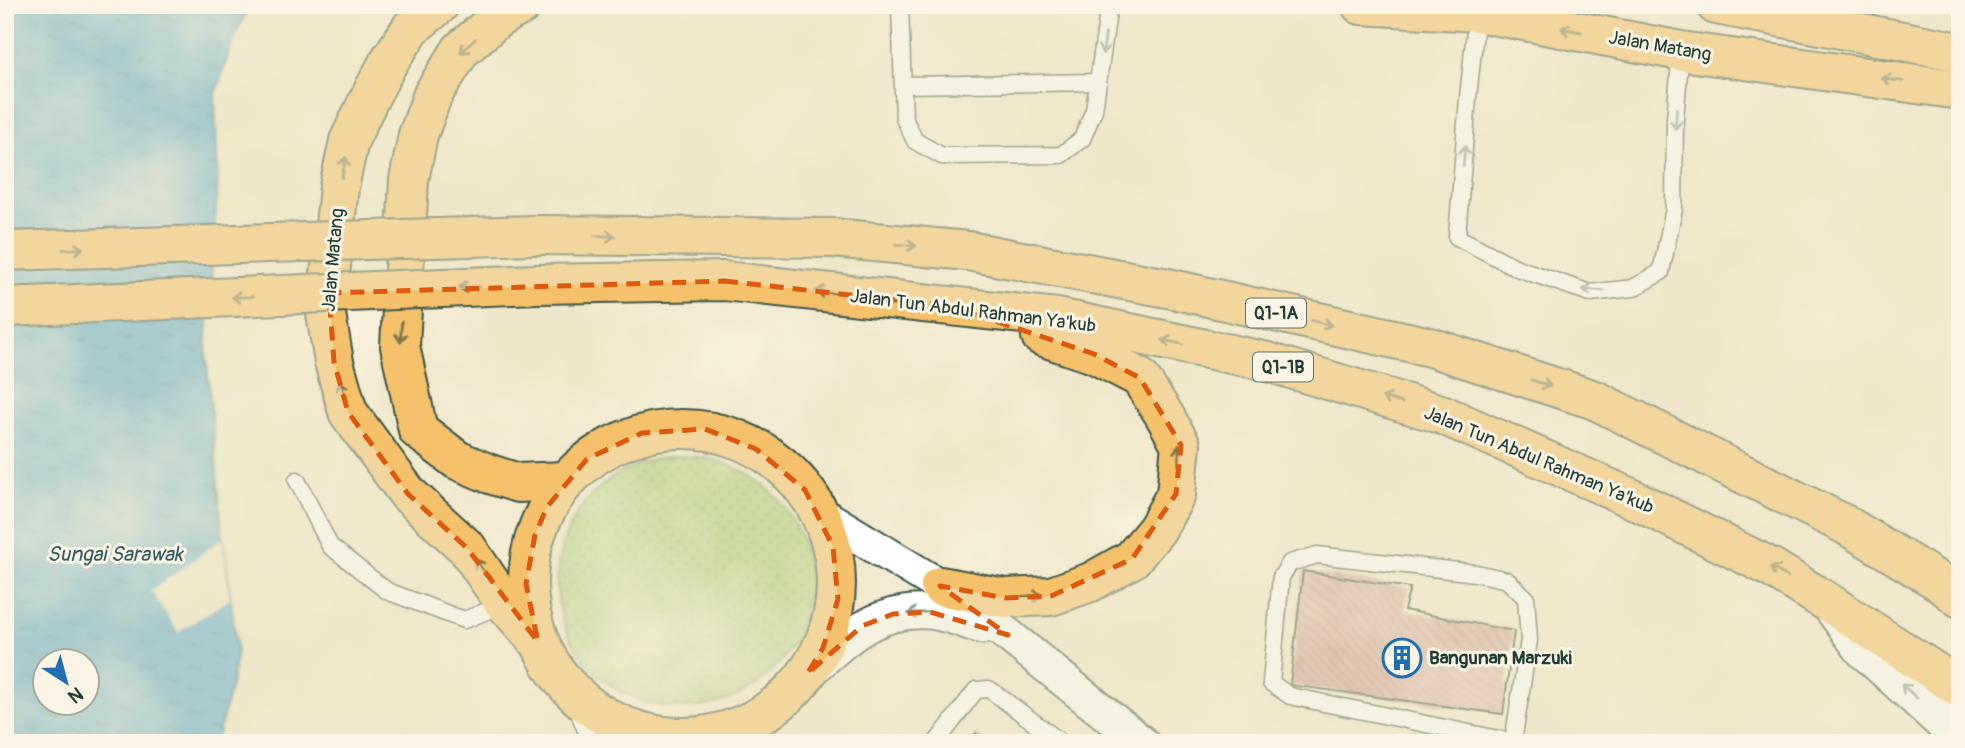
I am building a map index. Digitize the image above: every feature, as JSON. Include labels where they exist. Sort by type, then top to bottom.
[{"type":"main road","name":"Jalan Matang","points":[[439,5],[412,27],[388,63],[349,141],[340,187],[327,314],[334,362],[348,412],[408,494],[467,548],[505,604],[538,642]]},
{"type":"main road","points":[[522,5],[498,18],[461,50],[433,94],[418,135],[409,180],[400,346],[418,430],[457,460],[490,474],[518,483],[565,481]]},
{"type":"main road","name":"Jalan Matang","points":[[1361,5],[1478,12],[1681,51],[1960,90]]},
{"type":"main road","points":[[1716,5],[1960,52]]},
{"type":"main road","name":"Q1-1A","points":[[5,251],[537,235],[833,238],[968,251],[1168,288],[1430,347],[1595,400],[1846,525],[1952,585]]},
{"type":"main road","name":"Jalan Tun Abdul Rahman Ya'kub","points":[[5,307],[537,284],[724,281],[1058,318],[1264,361],[1441,414],[1631,498],[1770,567],[1960,688]]},
{"type":"main road","points":[[940,586],[1005,597],[1051,596],[1091,582],[1132,559],[1157,529],[1177,494],[1181,445],[1140,378],[1094,354],[950,306]]},
{"type":"main road","points":[[675,427],[705,429],[733,437],[756,449],[783,469],[805,490],[821,514],[833,547],[837,571],[838,599],[833,623],[824,648],[807,674],[742,730],[727,729],[701,737],[644,733],[616,724],[593,711],[570,690],[552,668],[538,642],[526,584],[535,535],[547,507],[565,481],[587,459],[614,442],[675,427]]},
{"type":"street","points":[[821,514],[940,586],[1008,635],[1142,743]]},
{"type":"street","points":[[1829,603],[1863,648],[1960,737]]},
{"type":"street","points":[[807,674],[862,626],[893,614],[930,612],[1008,635]]},
{"type":"lane","points":[[900,5],[904,118],[915,141],[942,156],[1061,155],[1082,139],[1094,110],[1109,5]]},
{"type":"lane","points":[[1478,12],[1457,237],[1517,268],[1590,293],[1633,288],[1661,272],[1674,209],[1675,118],[1681,51]]},
{"type":"lane","points":[[903,85],[1098,82]]},
{"type":"lane","points":[[297,480],[330,546],[387,591],[464,620],[505,604]]},
{"type":"lane","points":[[1317,555],[1476,573],[1507,580],[1526,598],[1529,640],[1512,742],[1290,696],[1282,692],[1271,683],[1281,578],[1290,563],[1317,555]]},
{"type":"lane","points":[[936,743],[976,690],[989,689],[1062,743]]},
{"type":"lane","points":[[570,690],[591,743]]},
{"type":"highlighted area","points":[[724,281],[950,306],[1094,354],[1140,378],[1181,445],[1176,494],[1132,559],[1051,596],[1005,598],[940,586],[1008,635],[930,612],[893,614],[862,626],[807,674],[823,648],[838,599],[833,547],[805,490],[756,449],[705,429],[642,433],[587,459],[547,507],[535,535],[526,584],[538,642],[467,548],[408,494],[348,412],[334,362],[329,293]]},
{"type":"green space","points":[[683,456],[708,459],[731,466],[772,493],[799,534],[806,557],[809,582],[806,607],[799,630],[772,671],[731,698],[708,705],[683,708],[658,705],[635,698],[594,671],[567,630],[560,607],[557,582],[560,557],[567,534],[594,493],[635,466],[658,459]]},
{"type":"water","name":"Sungai Sarawak","points":[[5,5],[250,5],[231,45],[215,98],[218,178],[206,353],[223,538],[237,651],[216,743],[5,743]]},
{"type":"pier","points":[[223,538],[230,599],[178,632],[151,591]]},
{"type":"building","name":"Bangunan Marzuki","points":[[1303,571],[1410,588],[1404,610],[1514,631],[1503,714],[1290,685]]},
{"type":"building","points":[[976,733],[988,743],[969,743]]},
{"type":"place","name":"Bangunan Marzuki","points":[[1402,658]]}]
